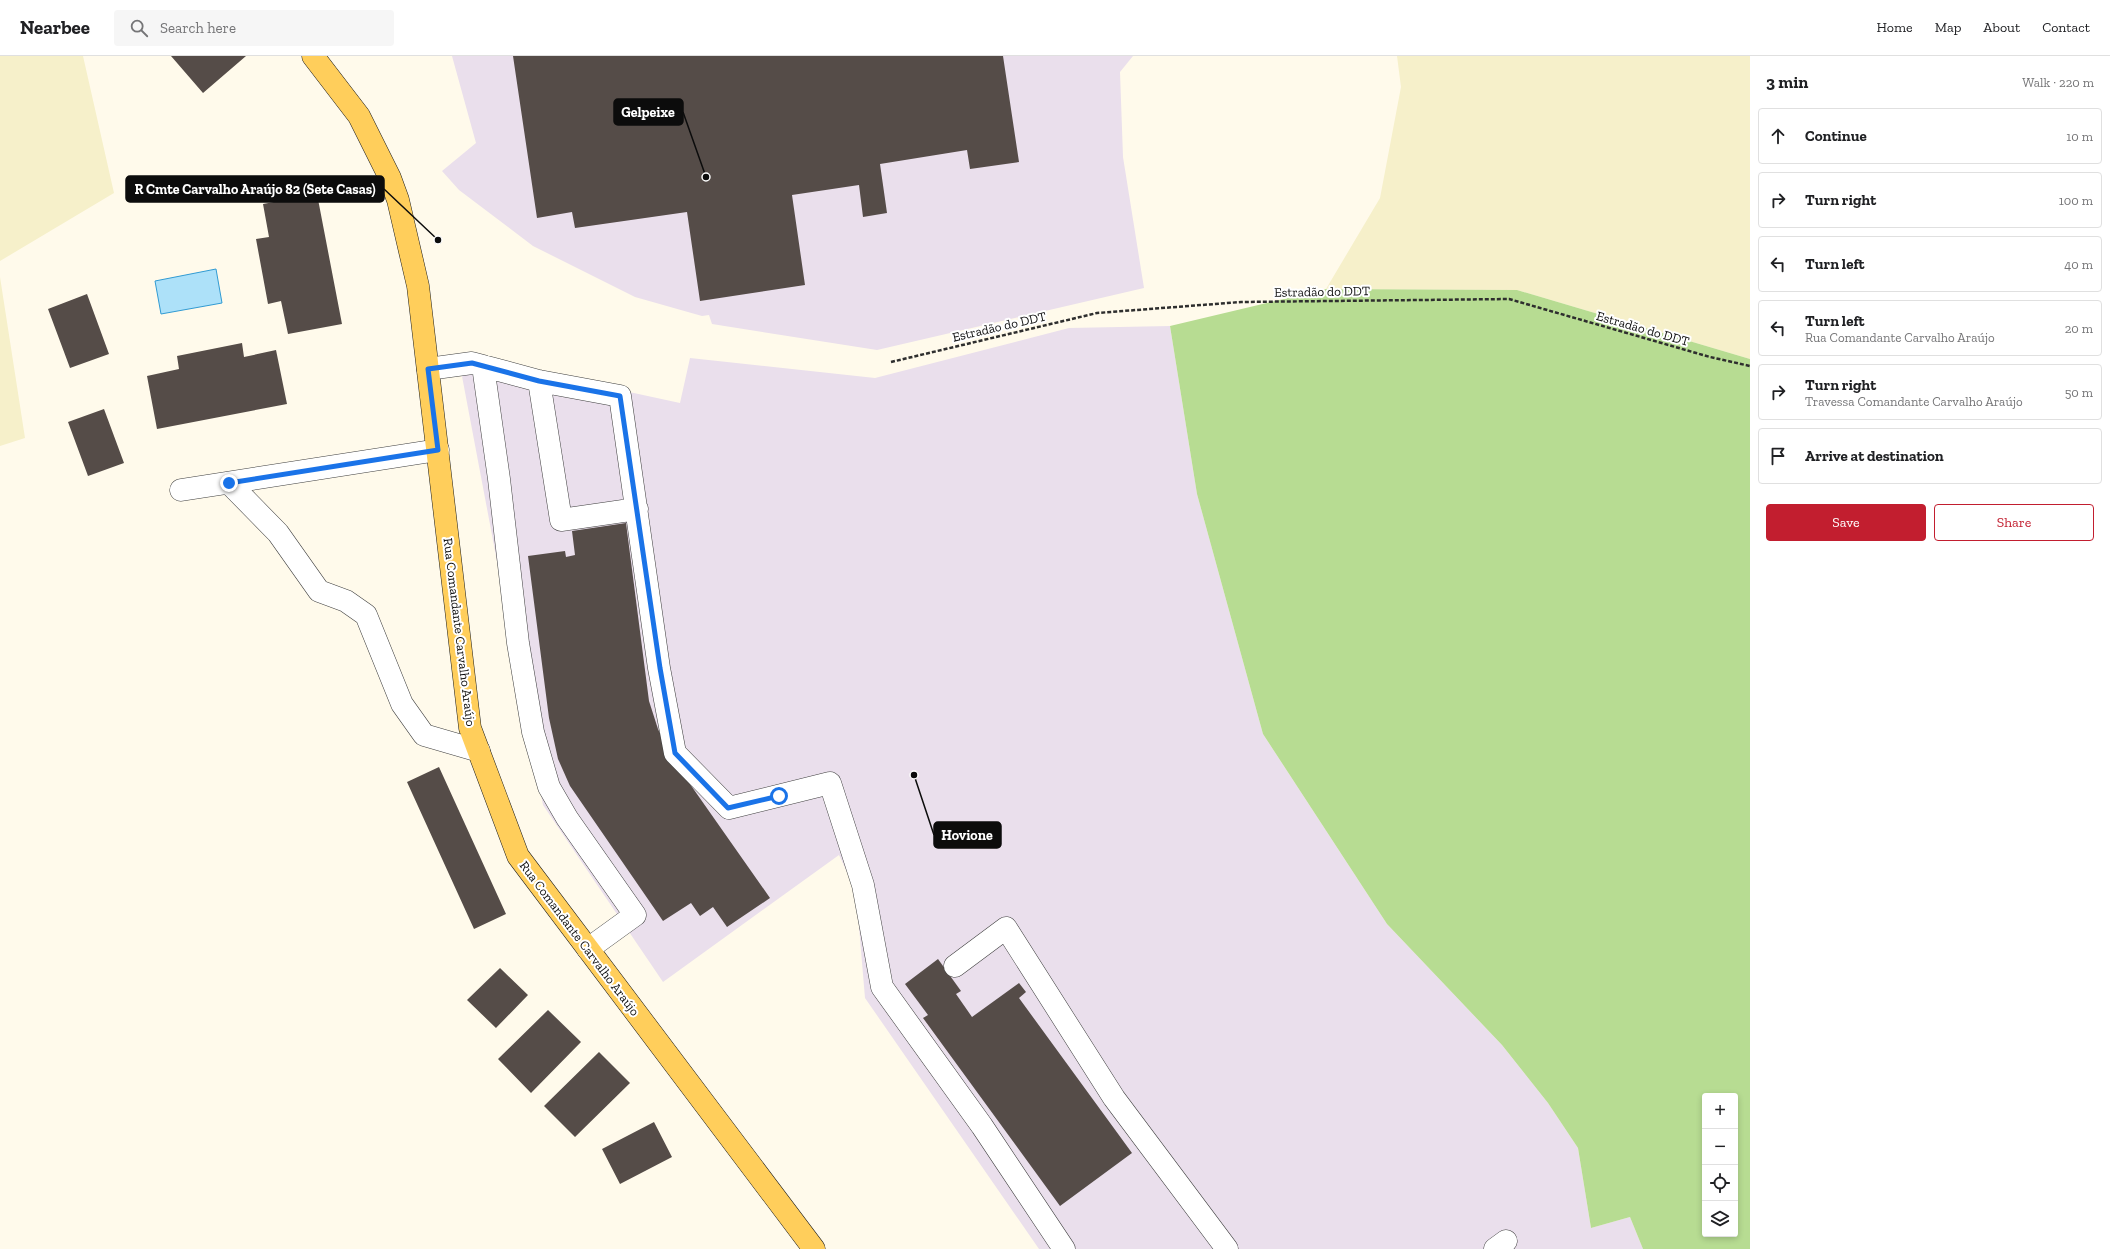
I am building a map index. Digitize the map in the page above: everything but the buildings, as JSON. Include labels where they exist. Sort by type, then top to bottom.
[{"type":"main road","name":"Rua Comandante Carvalho Araújo","points":[[313,56],[359,116],[390,178],[398,200],[418,286],[470,728],[518,856],[814,1249]]},
{"type":"street","points":[[428,369],[472,363],[539,381],[620,396],[660,668],[675,753],[728,808],[830,783],[863,885],[882,987],[982,1126],[1064,1249]]},
{"type":"street","points":[[483,366],[499,479],[518,643],[533,732],[549,787],[567,818],[635,915],[588,949]]},
{"type":"street","points":[[539,381],[561,520],[637,509]]},
{"type":"street","points":[[181,490],[438,450]]},
{"type":"street","points":[[229,483],[278,533],[319,591],[346,601],[366,615],[402,704],[424,735],[479,751]]},
{"type":"street","points":[[955,966],[1006,928],[1114,1098],[1227,1249]]},
{"type":"path","name":"Estradão do DDT","points":[[890,362],[1097,313],[1241,302],[1509,299],[1710,357],[1750,366]]},
{"type":"shaded area","points":[[0,56],[83,56],[114,193],[0,261]]},
{"type":"shaded area","points":[[452,56],[1133,56],[1120,72],[1123,157],[1144,288],[877,350],[712,324],[709,315],[702,316],[635,297],[533,246],[459,190],[442,171],[476,143]]},
{"type":"shaded area","points":[[1397,56],[1750,56],[1750,359],[1517,290],[1326,289],[1380,198],[1401,87]]},
{"type":"shaded area","points":[[0,277],[25,438],[0,446]]},
{"type":"shaded area","points":[[1170,326],[1197,494],[1263,734],[1387,924],[1502,1045],[1548,1103],[1578,1148],[1591,1228],[1630,1217],[1643,1249],[1039,1249],[865,998],[856,891],[839,855],[663,982],[543,805],[458,355],[680,403],[690,358],[875,378],[1069,328]]},
{"type":"green space","points":[[1326,289],[1517,290],[1750,359],[1750,1249],[1643,1249],[1630,1217],[1591,1228],[1578,1148],[1548,1103],[1502,1045],[1387,924],[1263,734],[1197,494],[1170,326]]},
{"type":"water","points":[[216,269],[222,303],[161,314],[155,281]]},
{"type":"place","name":"Gelpeixe","points":[[706,177]]},
{"type":"place","name":"R Cmte Carvalho Araújo 82 (Sete Casas)","points":[[438,240]]},
{"type":"place","name":"Hovione","points":[[914,775]]},
{"type":"route","points":[[229,483],[438,450],[428,369],[472,363],[539,381],[620,396],[660,668],[675,753],[728,808],[779,796]]}]
